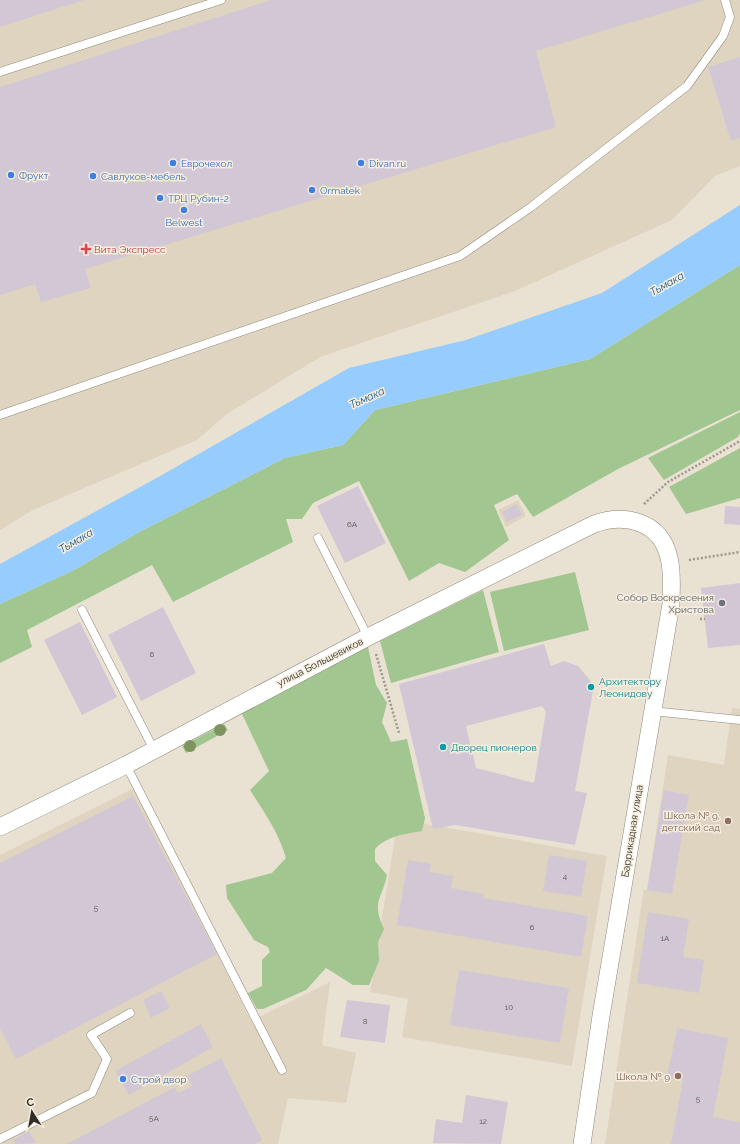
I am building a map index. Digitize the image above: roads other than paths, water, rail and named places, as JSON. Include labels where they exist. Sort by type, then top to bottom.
[{"type":"street","name":"улица Большевиков","points":[[0,827],[126,765],[368,637],[594,524],[611,519],[629,519],[645,525]]},
{"type":"street","name":"Баррикадная улица","points":[[582,1144],[652,711],[671,604],[670,563],[662,541],[645,525]]},
{"type":"lane","points":[[0,72],[221,0]]},
{"type":"lane","points":[[0,415],[460,256],[531,207],[687,86],[723,36],[730,17],[725,0]]},
{"type":"lane","points":[[318,538],[368,637]]},
{"type":"lane","points":[[82,610],[154,750]]},
{"type":"lane","points":[[652,711],[740,720]]},
{"type":"lane","points":[[126,765],[282,1070]]},
{"type":"lane","points":[[0,1139],[92,1093],[106,1059],[91,1034],[130,1013]]},
{"type":"water","name":"Тьмака","points":[[740,205],[740,265],[590,359],[375,410],[343,445],[285,458],[141,531],[72,571],[0,604],[0,564],[162,475],[349,368],[466,340],[602,293]]},
{"type":"place","name":"Еврочехол","points":[[173,163]]},
{"type":"place","name":"Divan.ru","points":[[361,163]]},
{"type":"place","name":"Фрукт","points":[[11,175]]},
{"type":"place","name":"Савлуков-мебель","points":[[93,176]]},
{"type":"place","name":"Ormatek","points":[[312,190]]},
{"type":"place","name":"ТРЦ Рубин-2","points":[[160,198]]},
{"type":"place","name":"Belwest","points":[[184,210]]},
{"type":"place","name":"Вита Экспресс","points":[[86,249]]},
{"type":"place","name":"Собор Воскресения Христова","points":[[722,603]]},
{"type":"place","name":"Архитектору Леонидову","points":[[591,687]]},
{"type":"place","name":"Дворец пионеров","points":[[443,747]]},
{"type":"place","name":"Школа № 9, детский сад","points":[[728,821]]},
{"type":"place","name":"Школа № 9","points":[[678,1076]]},
{"type":"place","name":"Строй двор","points":[[123,1079]]}]
